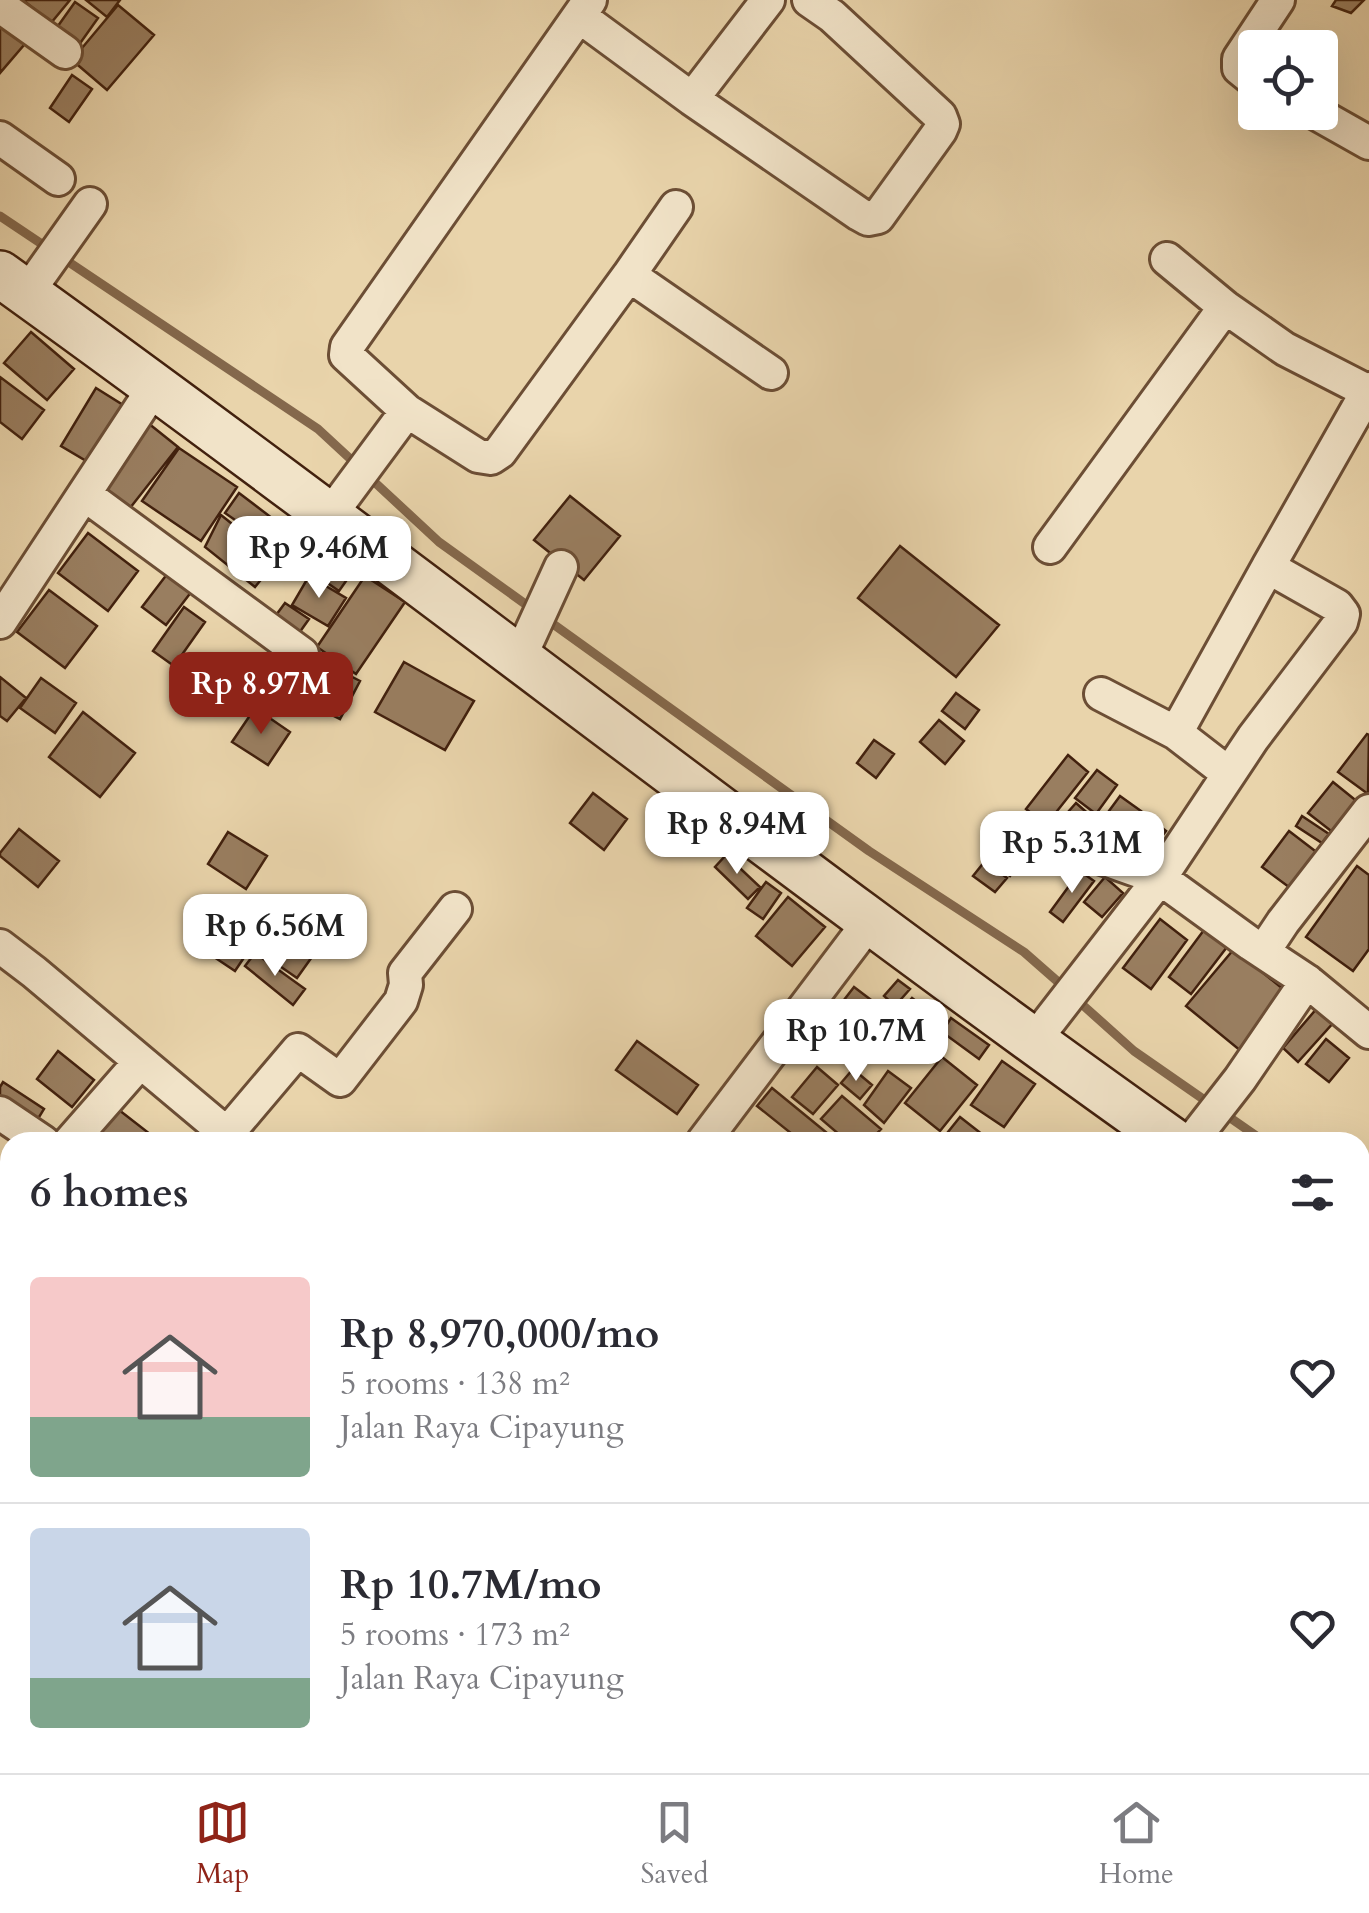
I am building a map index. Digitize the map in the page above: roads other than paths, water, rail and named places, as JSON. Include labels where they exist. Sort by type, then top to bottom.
[{"type":"main road","points":[[24,278],[156,386],[340,502],[870,920],[1184,1132]]},
{"type":"street","points":[[692,99],[768,0]]},
{"type":"street","points":[[1258,30],[1278,0]]},
{"type":"street","points":[[676,208],[500,452],[491,458],[478,456],[407,411],[346,355],[347,347],[584,8],[692,99],[860,214],[878,217],[943,124],[940,116],[828,5]]},
{"type":"street","points":[[0,6],[65,52]]},
{"type":"street","points":[[1338,125],[1369,142]]},
{"type":"street","points":[[5,154],[58,180]]},
{"type":"street","points":[[24,278],[68,234],[90,204]]},
{"type":"street","points":[[1167,259],[1225,307],[1285,348],[1368,390],[1176,733]]},
{"type":"street","points":[[629,275],[771,373]]},
{"type":"street","points":[[1050,547],[1225,307]]},
{"type":"street","points":[[0,622],[156,386]]},
{"type":"street","points":[[340,502],[407,411]]},
{"type":"street","points":[[84,494],[302,654]]},
{"type":"street","points":[[1040,1033],[1160,878],[1253,738],[1341,622],[1338,606],[1268,567]]},
{"type":"street","points":[[523,648],[555,580]]},
{"type":"street","points":[[1101,694],[1176,733],[1229,774]]},
{"type":"street","points":[[1264,952],[1369,811]]},
{"type":"street","points":[[1058,845],[1090,852],[1160,878],[1308,981],[1369,1032]]},
{"type":"street","points":[[229,1132],[298,1050],[340,1080],[401,1001],[405,973],[455,909]]},
{"type":"street","points":[[711,1132],[870,920]]},
{"type":"street","points":[[0,946],[217,1132]]},
{"type":"street","points":[[1194,1132],[1240,1079],[1308,981]]},
{"type":"street","points":[[79,1132],[140,1062]]},
{"type":"street","points":[[0,1113],[28,1132]]},
{"type":"waterway","points":[[0,216],[318,429],[358,466]]},
{"type":"waterway","points":[[369,477],[439,542],[869,851],[1024,952],[1065,988]]},
{"type":"waterway","points":[[1076,999],[1134,1051],[1251,1132]]}]
